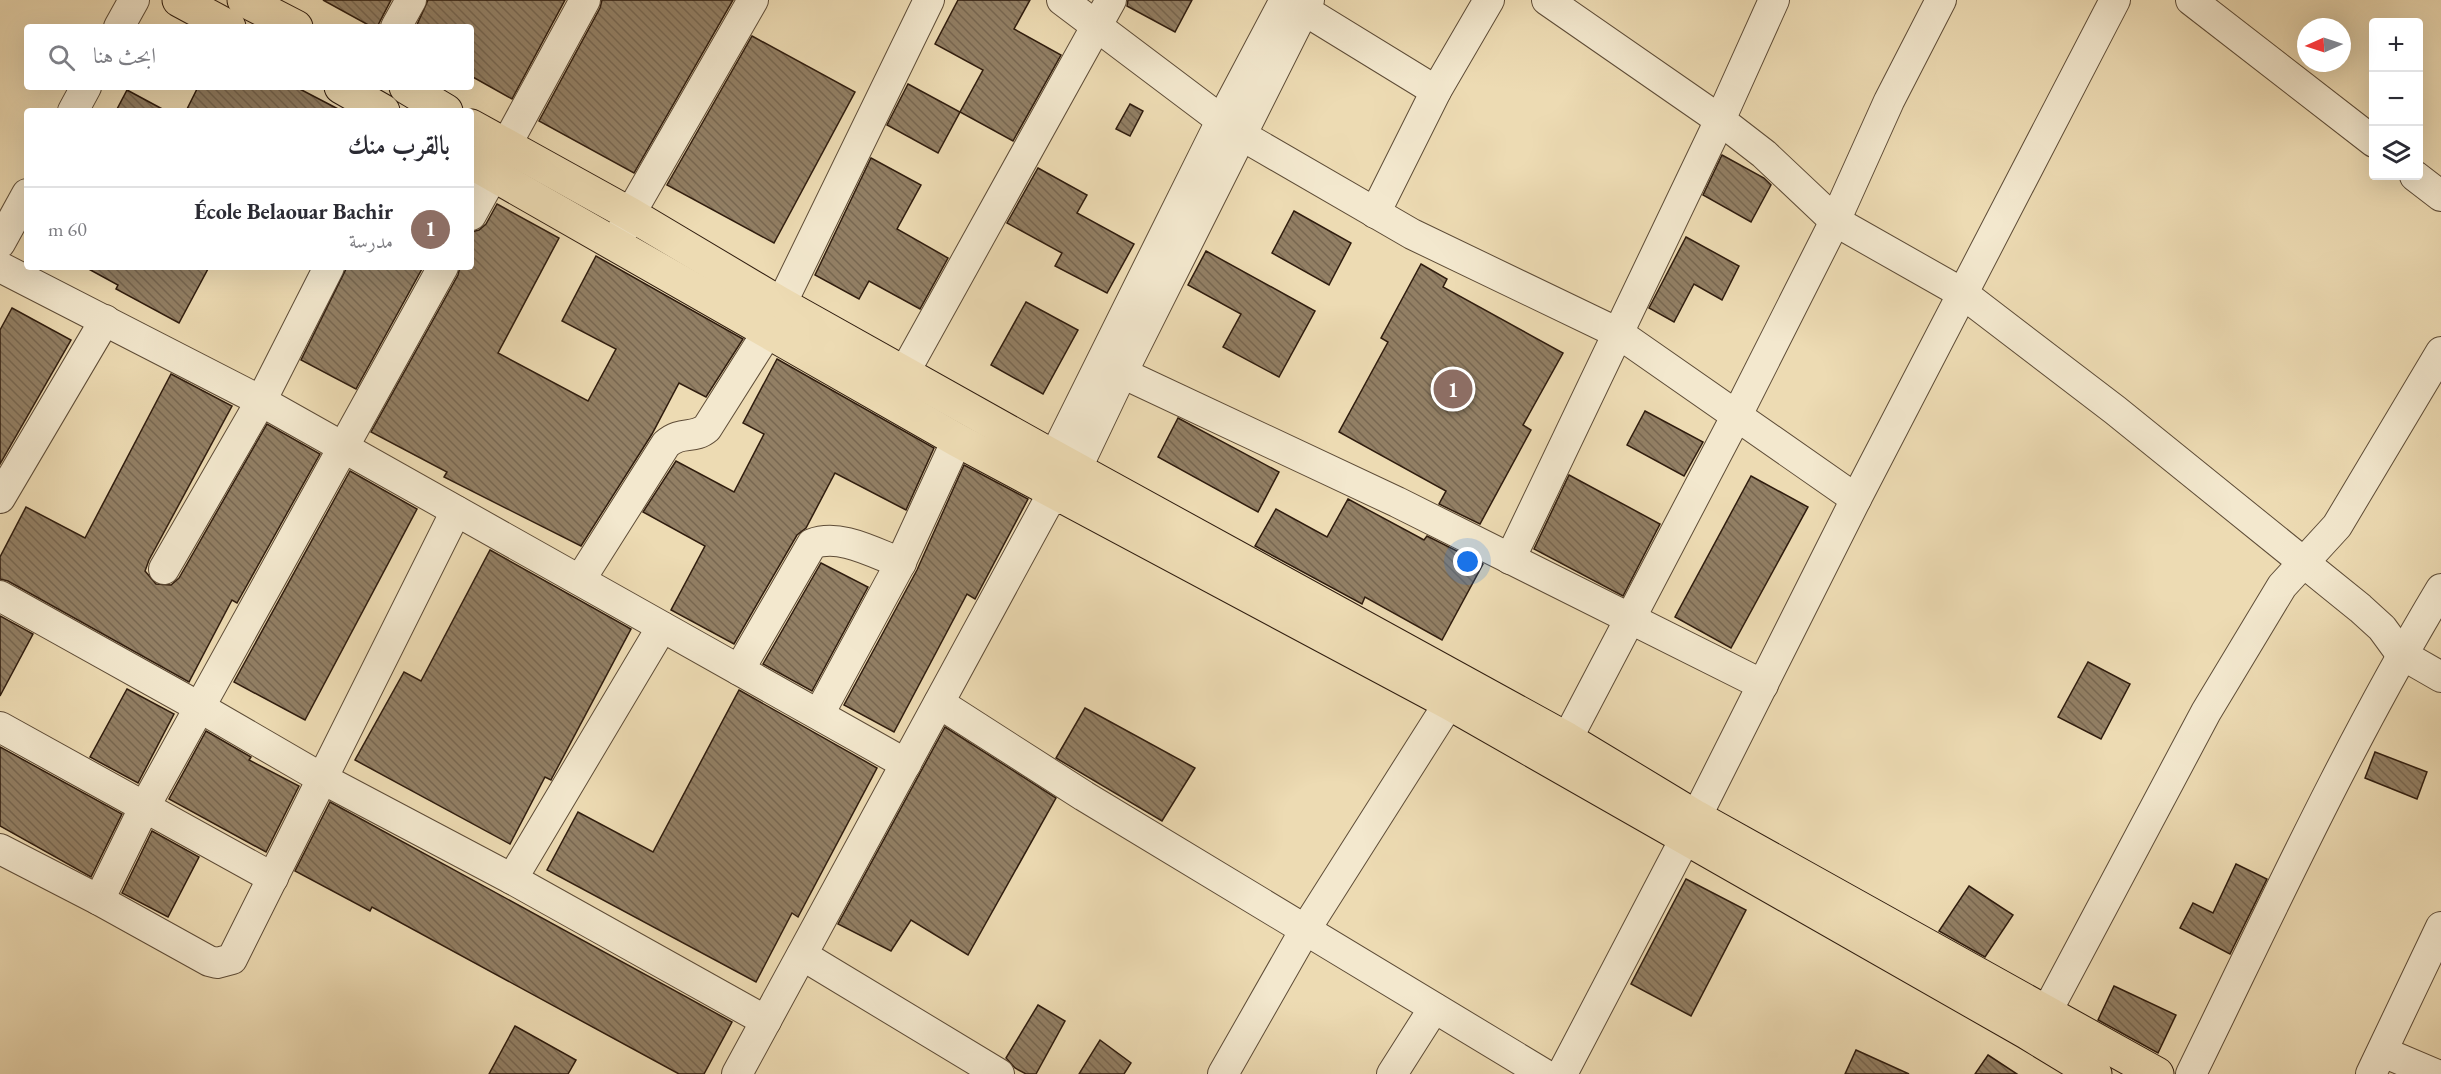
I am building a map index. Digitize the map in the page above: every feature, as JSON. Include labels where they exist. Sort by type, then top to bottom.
[{"type":"main road","points":[[179,0],[223,24]]},
{"type":"main road","points":[[244,0],[290,24]]},
{"type":"main road","points":[[411,90],[441,108]]},
{"type":"main road","points":[[474,132],[490,161],[615,247],[957,440],[1057,482],[1567,738],[1691,828],[2095,1074]]},
{"type":"main road","points":[[490,161],[630,214],[781,304],[904,373],[1057,482],[1449,704],[2047,1011],[2157,1074]]},
{"type":"street","points":[[121,24],[134,0]]},
{"type":"street","points":[[398,24],[411,0]]},
{"type":"street","points":[[474,206],[490,161],[585,0]]},
{"type":"street","points":[[615,247],[630,214],[753,0]]},
{"type":"street","points":[[580,580],[666,444],[679,435],[697,435],[707,428],[767,333],[929,0]]},
{"type":"street","points":[[1062,0],[1231,128],[1412,234],[1618,333],[1856,499]]},
{"type":"street","points":[[904,373],[1111,0]]},
{"type":"street","points":[[1375,213],[1436,91],[1489,0]]},
{"type":"street","points":[[1547,0],[1764,153],[1835,220],[1962,293],[2115,410],[2360,608],[2382,628],[2402,654],[2441,677]]},
{"type":"street","points":[[1510,559],[1720,120],[1774,0]]},
{"type":"street","points":[[1567,738],[1737,414],[1835,220],[1889,101],[1941,0]]},
{"type":"street","points":[[1562,1074],[1691,828],[1856,499],[2115,0]]},
{"type":"street","points":[[2191,0],[2369,139]]},
{"type":"street","points":[[737,1074],[1057,482],[1231,128],[1299,4],[1436,91]]},
{"type":"street","points":[[75,108],[84,90]]},
{"type":"street","points":[[1057,482],[1122,373],[1231,128]]},
{"type":"street","points":[[0,243],[24,199]]},
{"type":"street","points":[[0,267],[261,401],[906,764]]},
{"type":"street","points":[[164,569],[261,401],[327,270]]},
{"type":"street","points":[[99,900],[145,806],[440,270]]},
{"type":"street","points":[[0,498],[105,320]]},
{"type":"street","points":[[2047,1011],[2206,712],[2282,586],[2337,526],[2441,352]]},
{"type":"street","points":[[1122,373],[1397,502],[1763,685]]},
{"type":"street","points":[[819,714],[901,563],[957,440]]},
{"type":"street","points":[[0,849],[99,900],[209,961],[222,962],[232,959],[456,511]]},
{"type":"street","points":[[740,670],[812,544],[829,540],[842,542],[901,563]]},
{"type":"street","points":[[2191,1074],[2346,760],[2402,654],[2441,589]]},
{"type":"street","points":[[0,596],[323,779],[512,879],[766,1021]]},
{"type":"street","points":[[512,879],[662,627]]},
{"type":"street","points":[[939,703],[1084,796],[1544,1074]]},
{"type":"street","points":[[1223,1074],[1305,930],[1449,704]]},
{"type":"street","points":[[0,727],[273,878]]},
{"type":"street","points":[[2435,1074],[2377,1063],[2441,927]]},
{"type":"street","points":[[802,955],[999,1074]]},
{"type":"street","points":[[1392,1074],[1434,1008]]},
{"type":"building","points":[[323,0],[391,0],[379,24],[367,24]]},
{"type":"building","points":[[428,0],[565,0],[512,99],[474,78],[474,24],[417,24]]},
{"type":"building","points":[[602,0],[733,0],[634,173],[539,121],[600,8]]},
{"type":"building","points":[[958,0],[1030,0],[1014,29],[1061,55],[1013,141],[960,112],[983,70],[935,44]]},
{"type":"building","points":[[1128,0],[1192,0],[1175,32],[1127,6]]},
{"type":"building","points":[[752,36],[855,92],[774,243],[667,185]]},
{"type":"building","points":[[908,84],[960,112],[938,153],[887,125]]},
{"type":"building","points":[[127,90],[160,108],[118,108]]},
{"type":"building","points":[[196,90],[302,90],[336,108],[188,108]]},
{"type":"building","points":[[1130,104],[1143,111],[1130,136],[1116,129]]},
{"type":"building","points":[[1722,155],[1764,178],[1771,185],[1751,222],[1703,195]]},
{"type":"building","points":[[871,158],[921,185],[897,229],[948,258],[920,309],[869,281],[859,299],[815,275]]},
{"type":"building","points":[[1038,168],[1087,195],[1077,213],[1134,244],[1107,293],[1055,266],[1062,253],[1007,223]]},
{"type":"building","points":[[497,204],[559,238],[498,353],[588,401],[616,349],[562,321],[596,256],[743,339],[706,397],[679,383],[652,434],[581,546],[444,477],[447,472],[371,432],[459,270],[474,270],[474,231],[486,224]]},
{"type":"building","points":[[1294,211],[1351,243],[1329,285],[1272,253]]},
{"type":"building","points":[[1686,237],[1739,266],[1722,300],[1694,284],[1674,322],[1649,308]]},
{"type":"building","points":[[1206,251],[1315,311],[1279,377],[1223,347],[1241,314],[1188,285]]},
{"type":"building","points":[[1421,264],[1447,279],[1443,287],[1563,353],[1523,425],[1531,430],[1480,524],[1439,504],[1446,491],[1339,432],[1388,342],[1381,338]]},
{"type":"building","points":[[90,270],[207,270],[179,323],[116,289],[118,285]]},
{"type":"building","points":[[346,270],[421,270],[356,389],[301,360]]},
{"type":"building","points":[[1026,302],[1078,330],[1043,394],[991,365]]},
{"type":"building","points":[[12,308],[71,340],[0,464],[0,330]]},
{"type":"building","points":[[777,359],[934,448],[906,510],[835,473],[806,528],[797,535],[734,644],[671,610],[705,546],[643,512],[676,461],[734,492],[764,434],[743,423]]},
{"type":"building","points":[[171,374],[232,406],[149,560],[145,571],[156,584],[171,585],[179,578],[267,424],[320,454],[237,603],[232,600],[189,682],[8,581],[0,579],[0,557],[26,507],[85,538]]},
{"type":"building","points":[[1645,411],[1703,442],[1684,476],[1627,445]]},
{"type":"building","points":[[1178,418],[1279,472],[1258,512],[1158,457]]},
{"type":"building","points":[[964,465],[1028,499],[975,599],[967,594],[894,732],[844,705],[917,570]]},
{"type":"building","points":[[350,471],[417,509],[305,720],[234,682]]},
{"type":"building","points":[[1569,475],[1660,524],[1623,596],[1534,549]]},
{"type":"building","points":[[1751,476],[1808,507],[1731,648],[1675,617]]},
{"type":"building","points":[[1348,499],[1424,540],[1427,536],[1483,564],[1442,640],[1365,597],[1362,604],[1255,546],[1276,509],[1327,537]]},
{"type":"building","points":[[490,550],[631,629],[551,780],[545,777],[510,844],[355,760],[404,672],[421,681]]},
{"type":"building","points":[[821,563],[868,587],[812,691],[763,664]]},
{"type":"building","points":[[0,616],[33,634],[0,696]]},
{"type":"building","points":[[2088,662],[2130,684],[2101,739],[2058,717]]},
{"type":"building","points":[[127,689],[174,714],[138,783],[90,757]]},
{"type":"building","points":[[739,690],[877,768],[798,917],[792,913],[756,982],[547,870],[578,812],[653,852]]},
{"type":"building","points":[[1085,708],[1195,768],[1162,821],[1056,758]]},
{"type":"building","points":[[945,727],[1056,798],[968,955],[911,920],[891,951],[838,924]]},
{"type":"building","points":[[206,731],[251,757],[249,760],[299,786],[266,852],[169,799]]},
{"type":"building","points":[[0,747],[122,814],[91,877],[0,826]]},
{"type":"building","points":[[2375,752],[2427,772],[2417,799],[2365,778]]},
{"type":"building","points":[[330,802],[732,1022],[704,1074],[679,1074],[372,907],[370,911],[295,871]]},
{"type":"building","points":[[152,831],[199,857],[168,917],[122,893]]},
{"type":"building","points":[[2236,864],[2267,879],[2230,954],[2180,928],[2193,903],[2213,913]]},
{"type":"building","points":[[1686,879],[1746,910],[1691,1016],[1631,984]]},
{"type":"building","points":[[1969,886],[2013,915],[1985,957],[1939,931]]},
{"type":"building","points":[[2114,986],[2176,1015],[2158,1053],[2098,1020]]},
{"type":"building","points":[[1038,1005],[1065,1021],[1036,1074],[1026,1074],[1015,1068],[1006,1058]]},
{"type":"building","points":[[515,1026],[576,1060],[568,1074],[489,1074]]},
{"type":"building","points":[[1100,1040],[1131,1063],[1124,1074],[1079,1074]]},
{"type":"building","points":[[1856,1050],[1909,1074],[1845,1074]]},
{"type":"building","points":[[1988,1055],[2017,1074],[1975,1074]]},
{"type":"place","name":"École Belaouar Bachir","points":[[1453,389]]}]
